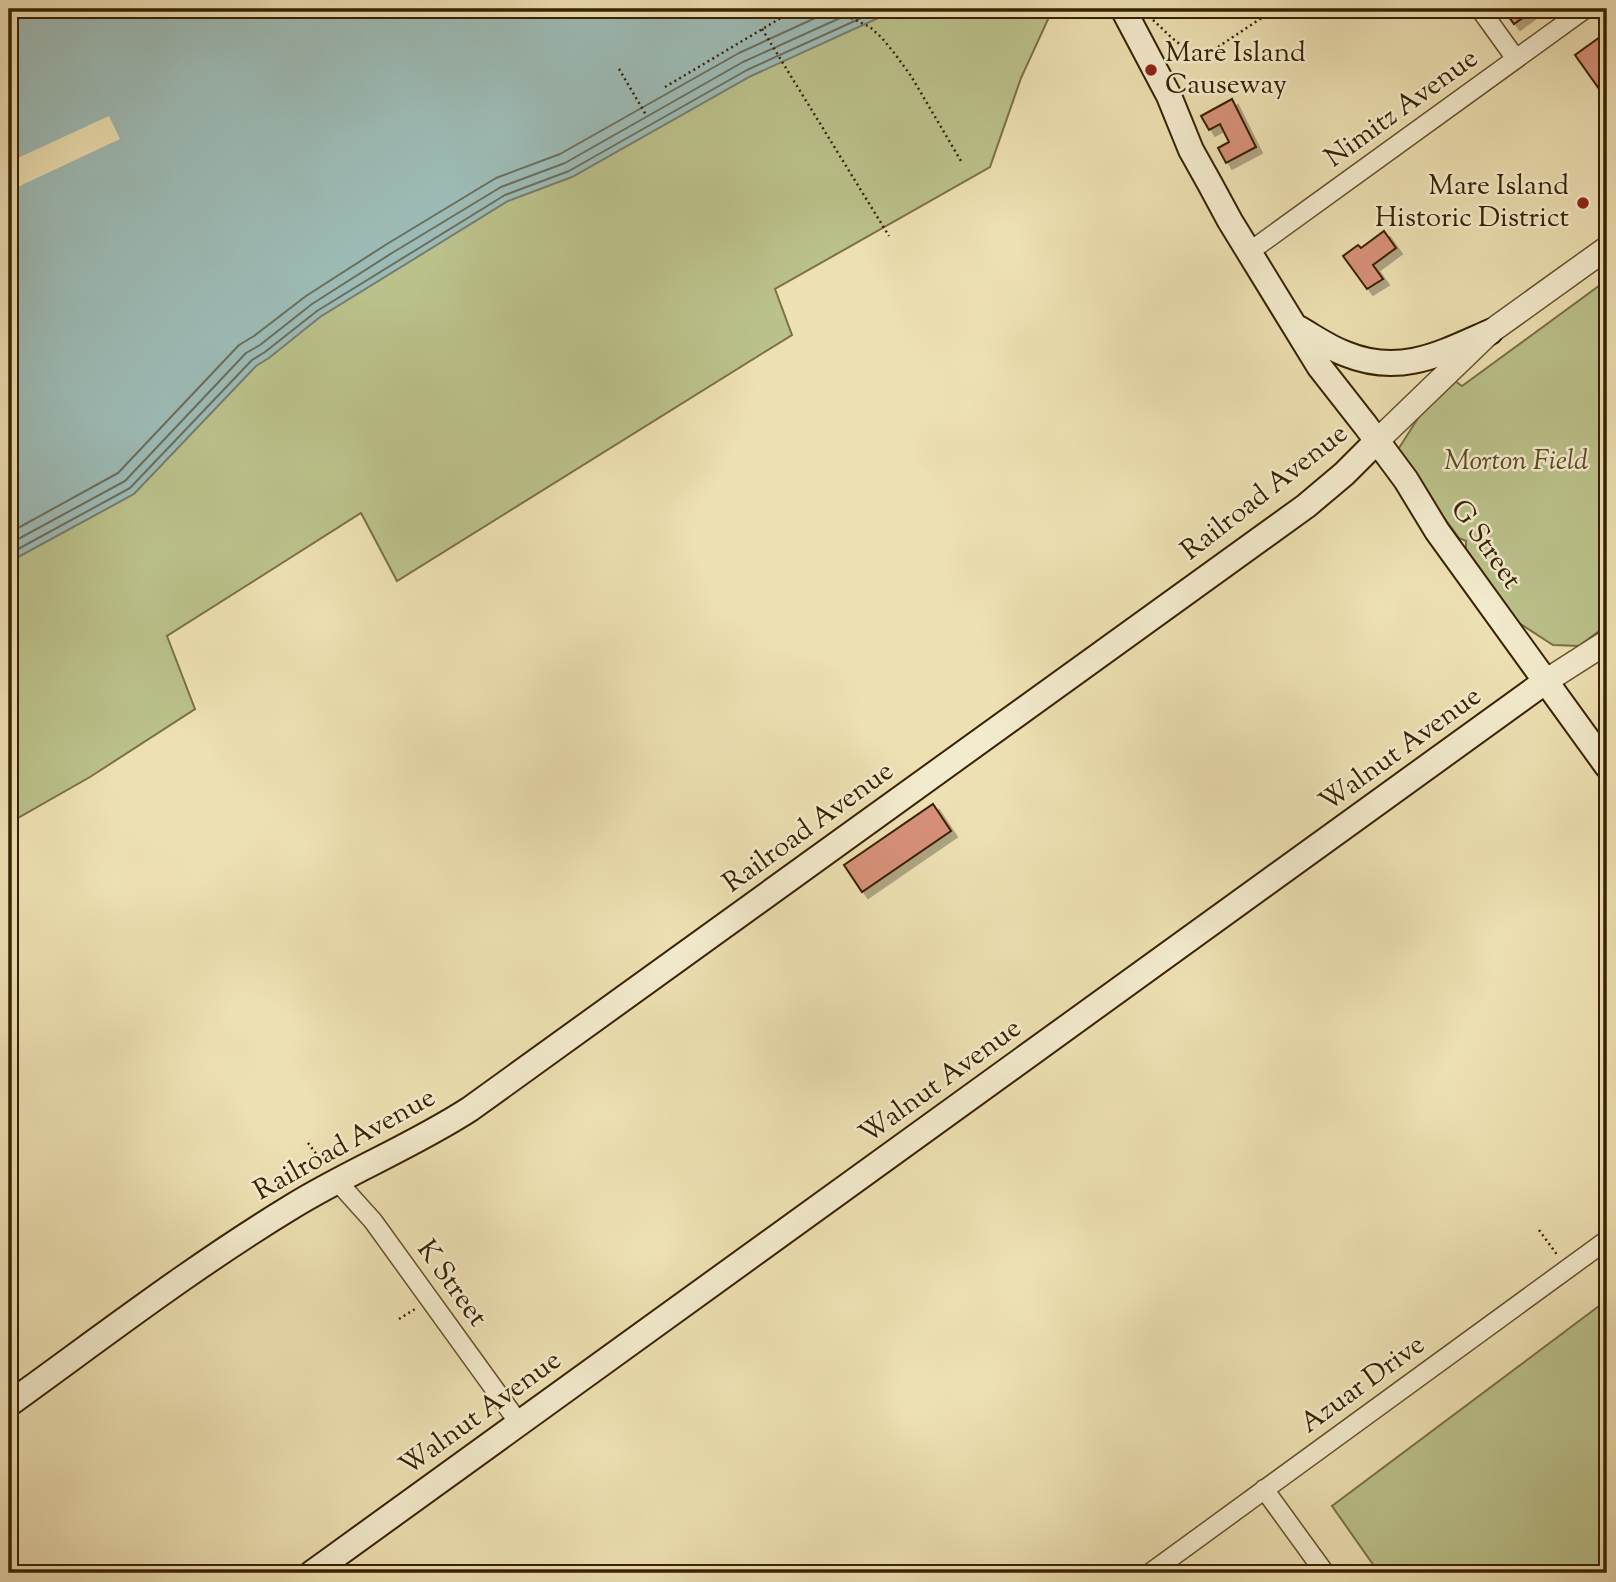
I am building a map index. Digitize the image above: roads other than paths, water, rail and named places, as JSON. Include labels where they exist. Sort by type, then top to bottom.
[{"type":"main road","points":[[1108,9],[1163,99],[1249,252]]},
{"type":"main road","points":[[1123,9],[1163,99]]},
{"type":"main road","name":"G Street","points":[[1249,252],[1319,366],[1406,481],[1437,531],[1607,766]]},
{"type":"main road","points":[[1295,327],[1343,354],[1375,363],[1391,364],[1431,357],[1490,332]]},
{"type":"main road","points":[[1319,366],[1350,431],[1351,443],[1344,474]]},
{"type":"main road","name":"Railroad Avenue","points":[[9,1404],[216,1256],[290,1207],[425,1137],[470,1109],[1306,506],[1377,442]]},
{"type":"main road","name":"Walnut Avenue","points":[[312,1573],[525,1429],[843,1191],[1546,681]]},
{"type":"street","points":[[1480,9],[1516,59]]},
{"type":"street","name":"Nimitz Avenue","points":[[1249,252],[1586,9]]},
{"type":"street","name":"Railroad Avenue","points":[[1377,442],[1490,332],[1607,248]]},
{"type":"street","name":"Walnut Avenue","points":[[1546,681],[1607,642]]},
{"type":"street","name":"K Street","points":[[337,1181],[373,1221],[525,1429]]},
{"type":"street","name":"Azuar Drive","points":[[1150,1573],[1607,1240]]},
{"type":"street","points":[[1264,1489],[1325,1573]]},
{"type":"water","points":[[9,9],[898,9],[751,76],[572,177],[508,201],[320,317],[256,366],[134,494],[9,562]]},
{"type":"place","name":"Mare Island Causeway","points":[[1151,70]]},
{"type":"place","name":"Mare Island Historic District","points":[[1583,203]]},
{"type":"park label","name":"Morton Field","points":[[1516,462]]}]
